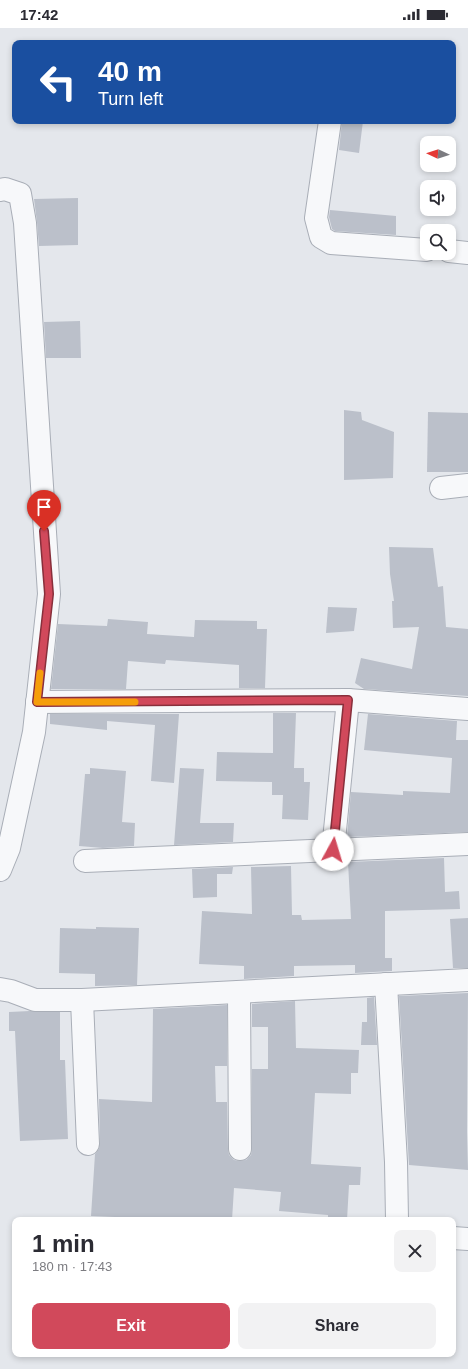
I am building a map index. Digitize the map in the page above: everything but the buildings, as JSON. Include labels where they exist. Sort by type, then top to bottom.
[{"type":"street","points":[[330,124],[316,218],[321,237],[331,243],[420,249]]},
{"type":"street","points":[[0,190],[20,194],[25,223],[49,594],[34,732],[9,848],[0,870]]},
{"type":"street","points":[[456,252],[468,253]]},
{"type":"street","points":[[441,488],[468,485]]},
{"type":"street","points":[[37,702],[348,700],[468,709]]},
{"type":"street","points":[[333,850],[348,700]]},
{"type":"street","points":[[85,861],[468,844]]},
{"type":"street","points":[[0,989],[11,991],[35,1000],[82,1000],[468,980]]},
{"type":"street","points":[[386,984],[396,1162],[397,1217]]},
{"type":"street","points":[[239,992],[240,1149]]},
{"type":"street","points":[[82,1000],[88,1144]]},
{"type":"street","points":[[456,1238],[468,1239]]},
{"type":"slow traffic","points":[[40,673],[37,702],[135,702]]},
{"type":"route","points":[[44,531],[49,594],[37,702],[348,700],[333,850]]}]
